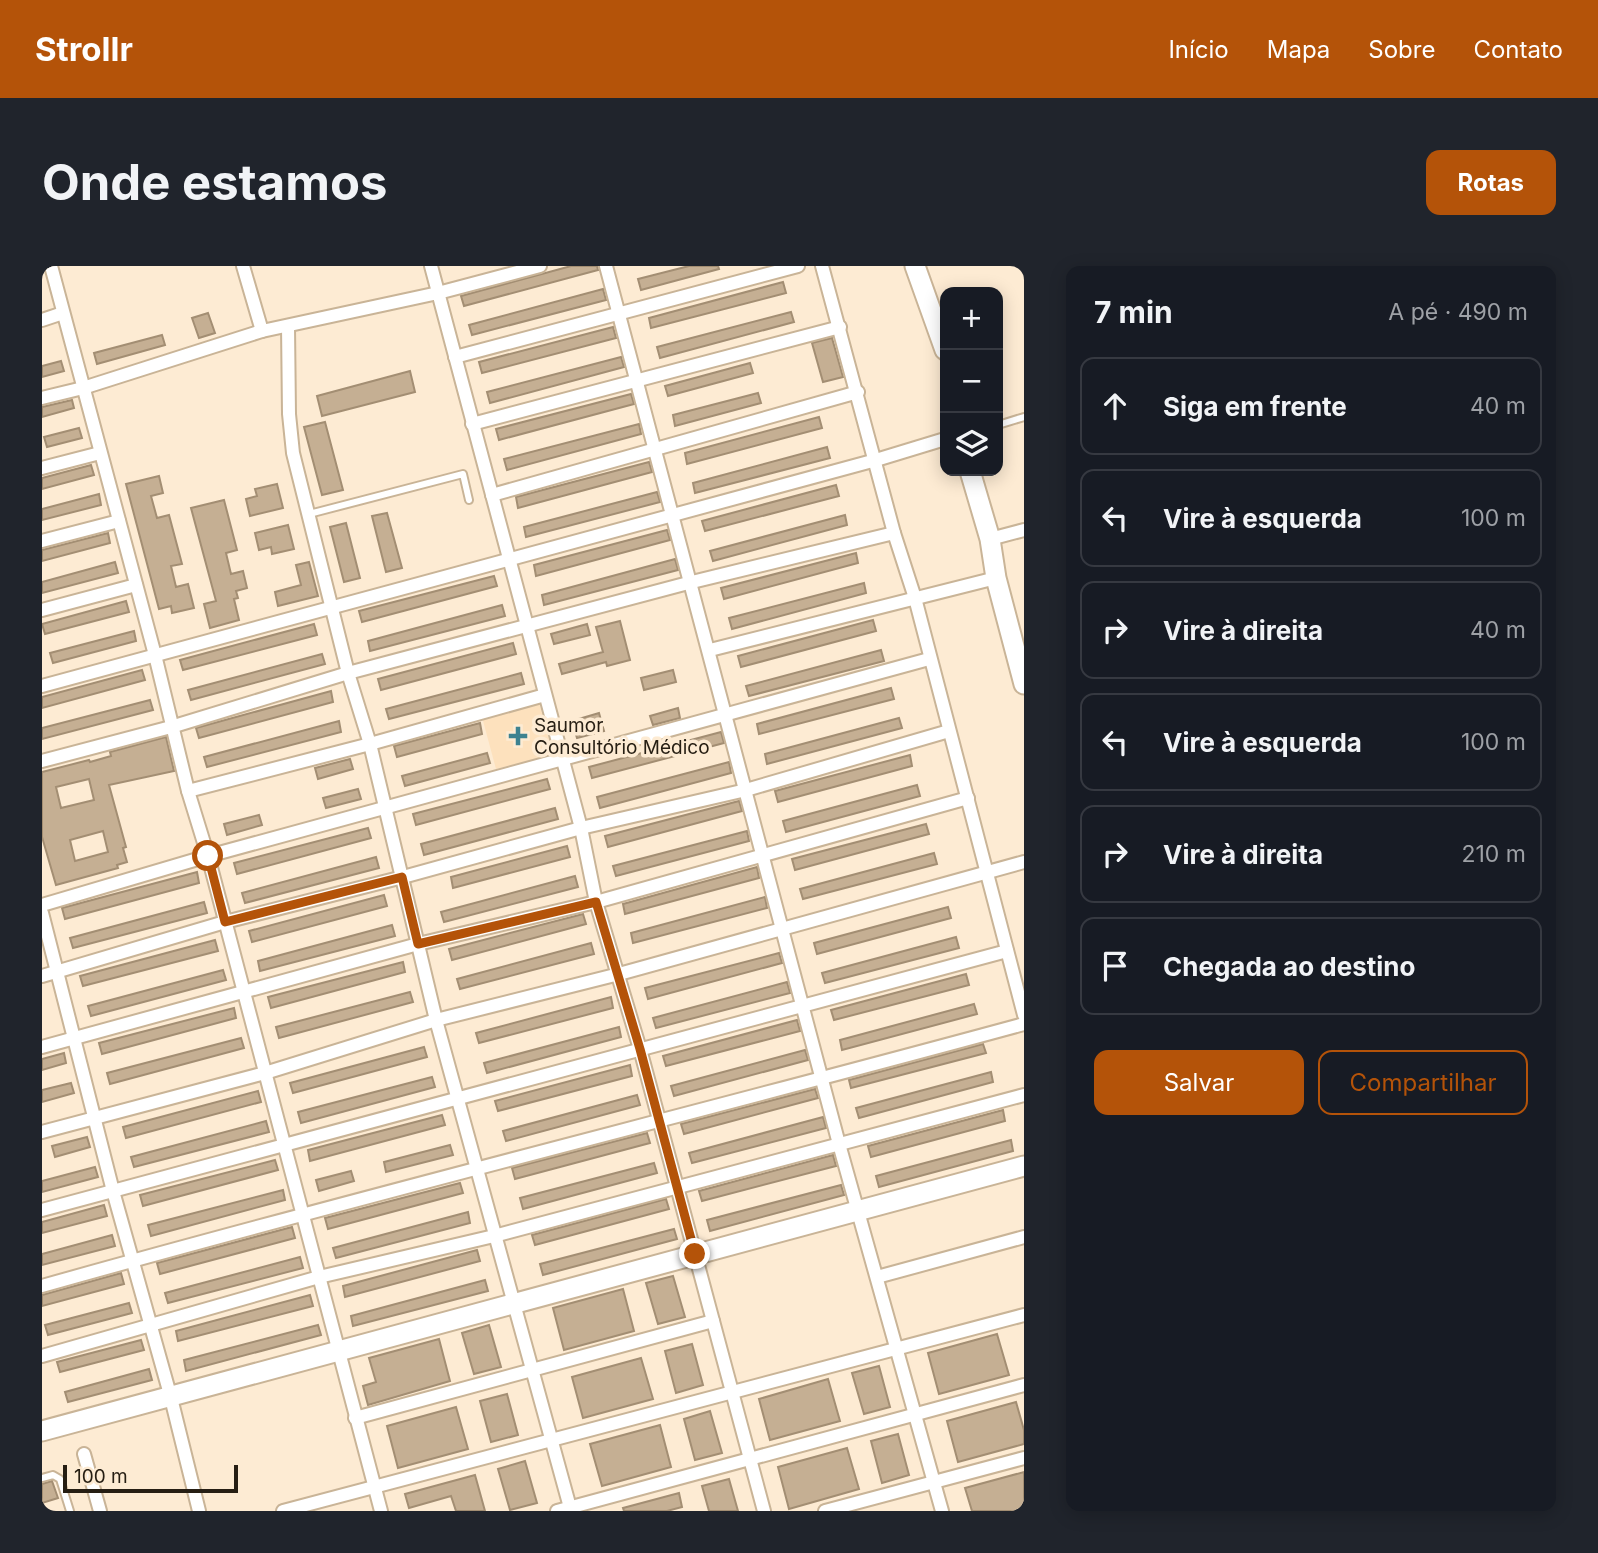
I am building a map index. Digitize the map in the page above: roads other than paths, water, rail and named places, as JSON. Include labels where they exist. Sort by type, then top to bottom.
[{"type":"street","points":[[51,266],[155,655],[171,727],[208,856],[381,1511]]},
{"type":"street","points":[[243,266],[262,331]]},
{"type":"street","points":[[430,266],[563,759],[596,902],[619,974],[678,1186],[764,1511]]},
{"type":"street","points":[[42,398],[262,331],[438,293],[540,266]]},
{"type":"street","points":[[606,266],[824,1078],[839,1144],[942,1511]]},
{"type":"street","points":[[455,357],[798,266]]},
{"type":"street","points":[[822,266],[894,533],[915,598],[1024,1015]]},
{"type":"street","points":[[915,266],[940,336]]},
{"type":"street","points":[[42,320],[63,313]]},
{"type":"street","points":[[288,326],[290,434],[309,514],[348,673],[370,744],[436,1020],[571,1509]]},
{"type":"street","points":[[472,424],[840,327]]},
{"type":"street","points":[[492,495],[858,392]]},
{"type":"street","points":[[42,686],[940,441]]},
{"type":"street","points":[[42,468],[100,453]]},
{"type":"street","points":[[971,476],[990,539],[996,578],[1024,684]]},
{"type":"street","points":[[42,541],[118,521]]},
{"type":"street","points":[[990,539],[1024,530]]},
{"type":"street","points":[[42,761],[171,727],[348,673],[692,582],[894,533]]},
{"type":"street","points":[[710,650],[996,578]]},
{"type":"street","points":[[42,610],[136,585]]},
{"type":"street","points":[[42,905],[208,856],[929,659]]},
{"type":"street","points":[[188,791],[545,695]]},
{"type":"street","points":[[42,976],[225,922],[581,828],[746,790],[948,731]]},
{"type":"street","points":[[42,1047],[418,944],[596,902],[968,798]]},
{"type":"street","points":[[42,1132],[265,1073],[436,1020],[619,974],[1024,862]]},
{"type":"street","points":[[42,913],[199,1511]]},
{"type":"street","points":[[42,1210],[1007,951]]},
{"type":"street","points":[[42,1286],[659,1119],[1024,1024]]},
{"type":"street","points":[[42,1356],[318,1278],[494,1236],[1024,1095]]},
{"type":"street","points":[[42,1431],[1024,1166]]},
{"type":"street","points":[[877,1277],[1024,1237]]},
{"type":"street","points":[[283,1511],[1024,1315]]},
{"type":"street","points":[[355,1418],[713,1321]]},
{"type":"street","points":[[557,1511],[1024,1385]]},
{"type":"street","points":[[84,1454],[100,1511]]},
{"type":"street","points":[[825,1511],[1024,1458]]},
{"type":"lane","points":[[1003,424],[1024,418]]},
{"type":"lane","points":[[309,514],[463,474],[469,500]]},
{"type":"lane","points":[[42,1478],[53,1475],[60,1479],[70,1511]]},
{"type":"place","name":"Saumor Consultório Médico","points":[[518,736]]}]
